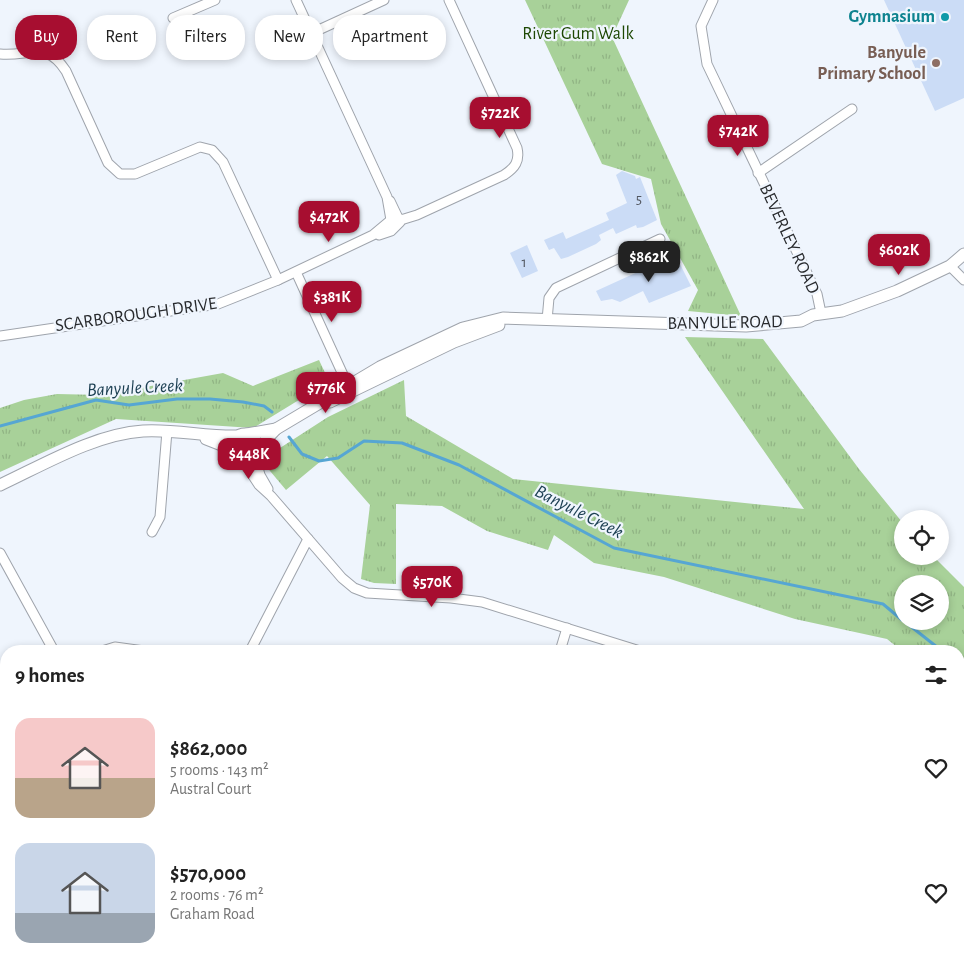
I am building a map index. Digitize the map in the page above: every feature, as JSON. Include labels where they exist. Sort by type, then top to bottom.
[{"type":"street","points":[[180,15],[215,0]]},
{"type":"street","points":[[296,0],[303,15]]},
{"type":"street","points":[[323,28],[384,0]]},
{"type":"street","name":"SCARBOROUGH DRIVE","points":[[0,336],[211,306],[278,280],[373,236],[391,231],[399,224],[395,220],[417,215],[504,175],[514,168],[518,160],[517,148],[448,0]]},
{"type":"street","name":"BEVERLEY ROAD","points":[[713,0],[701,26],[707,64],[817,294],[821,313]]},
{"type":"street","points":[[0,54],[39,51],[56,58],[66,72],[108,162],[120,174],[135,174],[200,147],[216,152],[223,162],[278,280]]},
{"type":"street","points":[[323,57],[387,197],[395,220]]},
{"type":"street","points":[[758,173],[852,110]]},
{"type":"street","points":[[547,320],[549,298],[556,288],[660,239]]},
{"type":"street","name":"BANYULE ROAD","points":[[255,451],[276,429],[350,389],[388,363],[474,323],[503,318],[746,326],[801,321],[821,313],[842,312],[898,291],[950,266],[964,254]]},
{"type":"street","points":[[950,266],[964,280]]},
{"type":"street","points":[[296,272],[350,389]]},
{"type":"street","name":"BANYULE ROAD","points":[[350,389],[401,369],[486,328],[530,320]]},
{"type":"street","name":"BANYULE ROAD","points":[[0,485],[110,437],[142,431],[243,435],[276,429]]},
{"type":"street","points":[[152,532],[160,517],[168,431]]},
{"type":"street","name":"BANYULE ROAD","points":[[188,433],[237,453]]},
{"type":"street","points":[[272,496],[260,475],[255,451],[256,441],[243,435],[234,443],[237,453],[259,485],[272,496],[342,578],[361,591],[374,594],[467,599],[621,645]]},
{"type":"street","points":[[237,453],[247,457],[255,451]]},
{"type":"street","points":[[253,645],[308,539]]},
{"type":"street","points":[[0,553],[51,645]]},
{"type":"street","points":[[562,645],[567,628]]},
{"type":"green space","name":"River Gum Walk","points":[[525,0],[629,0],[612,37],[741,316],[688,311],[698,290],[661,224],[651,179],[602,164]]},
{"type":"green space","points":[[685,337],[763,339],[859,469],[894,512],[894,565],[942,565],[964,587],[964,645],[894,645],[887,639],[795,619],[664,577],[594,563],[554,535],[548,550],[487,531],[442,506],[396,504],[396,584],[374,583],[361,579],[370,505],[327,456],[286,490],[265,465],[266,457],[328,417],[404,380],[406,416],[513,479],[804,509]]},
{"type":"green space","points":[[319,360],[327,377],[325,384],[253,428],[116,419],[0,472],[0,408],[24,400],[57,394],[101,395],[223,373],[253,386]]},
{"type":"building","name":"Banyule Primary School","points":[[884,0],[964,0],[964,98],[935,111]]},
{"type":"building","points":[[622,171],[635,176],[636,179],[640,177],[657,220],[643,227],[637,228],[636,225],[616,234],[613,228],[599,235],[601,240],[596,244],[561,259],[554,248],[549,250],[544,240],[563,232],[566,239],[609,220],[606,213],[627,203],[616,175]]},
{"type":"building","points":[[527,245],[538,271],[522,278],[510,253]]},
{"type":"building","points":[[664,260],[670,262],[676,260],[679,262],[691,286],[649,303],[643,291],[620,302],[612,299],[601,301],[596,291]]},
{"type":"waterway","name":"Banyule Creek","points":[[0,426],[96,400],[129,405],[177,399],[210,399],[264,406],[272,412]]},
{"type":"waterway","name":"Banyule Creek","points":[[289,437],[302,454],[319,461],[338,458],[364,441],[402,443],[459,465],[614,548],[883,604],[894,613]]},
{"type":"waterway","name":"Banyule Creek","points":[[915,630],[934,645]]},
{"type":"place","name":"Gymnasium","points":[[945,17]]},
{"type":"place","name":"Banyule Primary School","points":[[936,63]]}]
